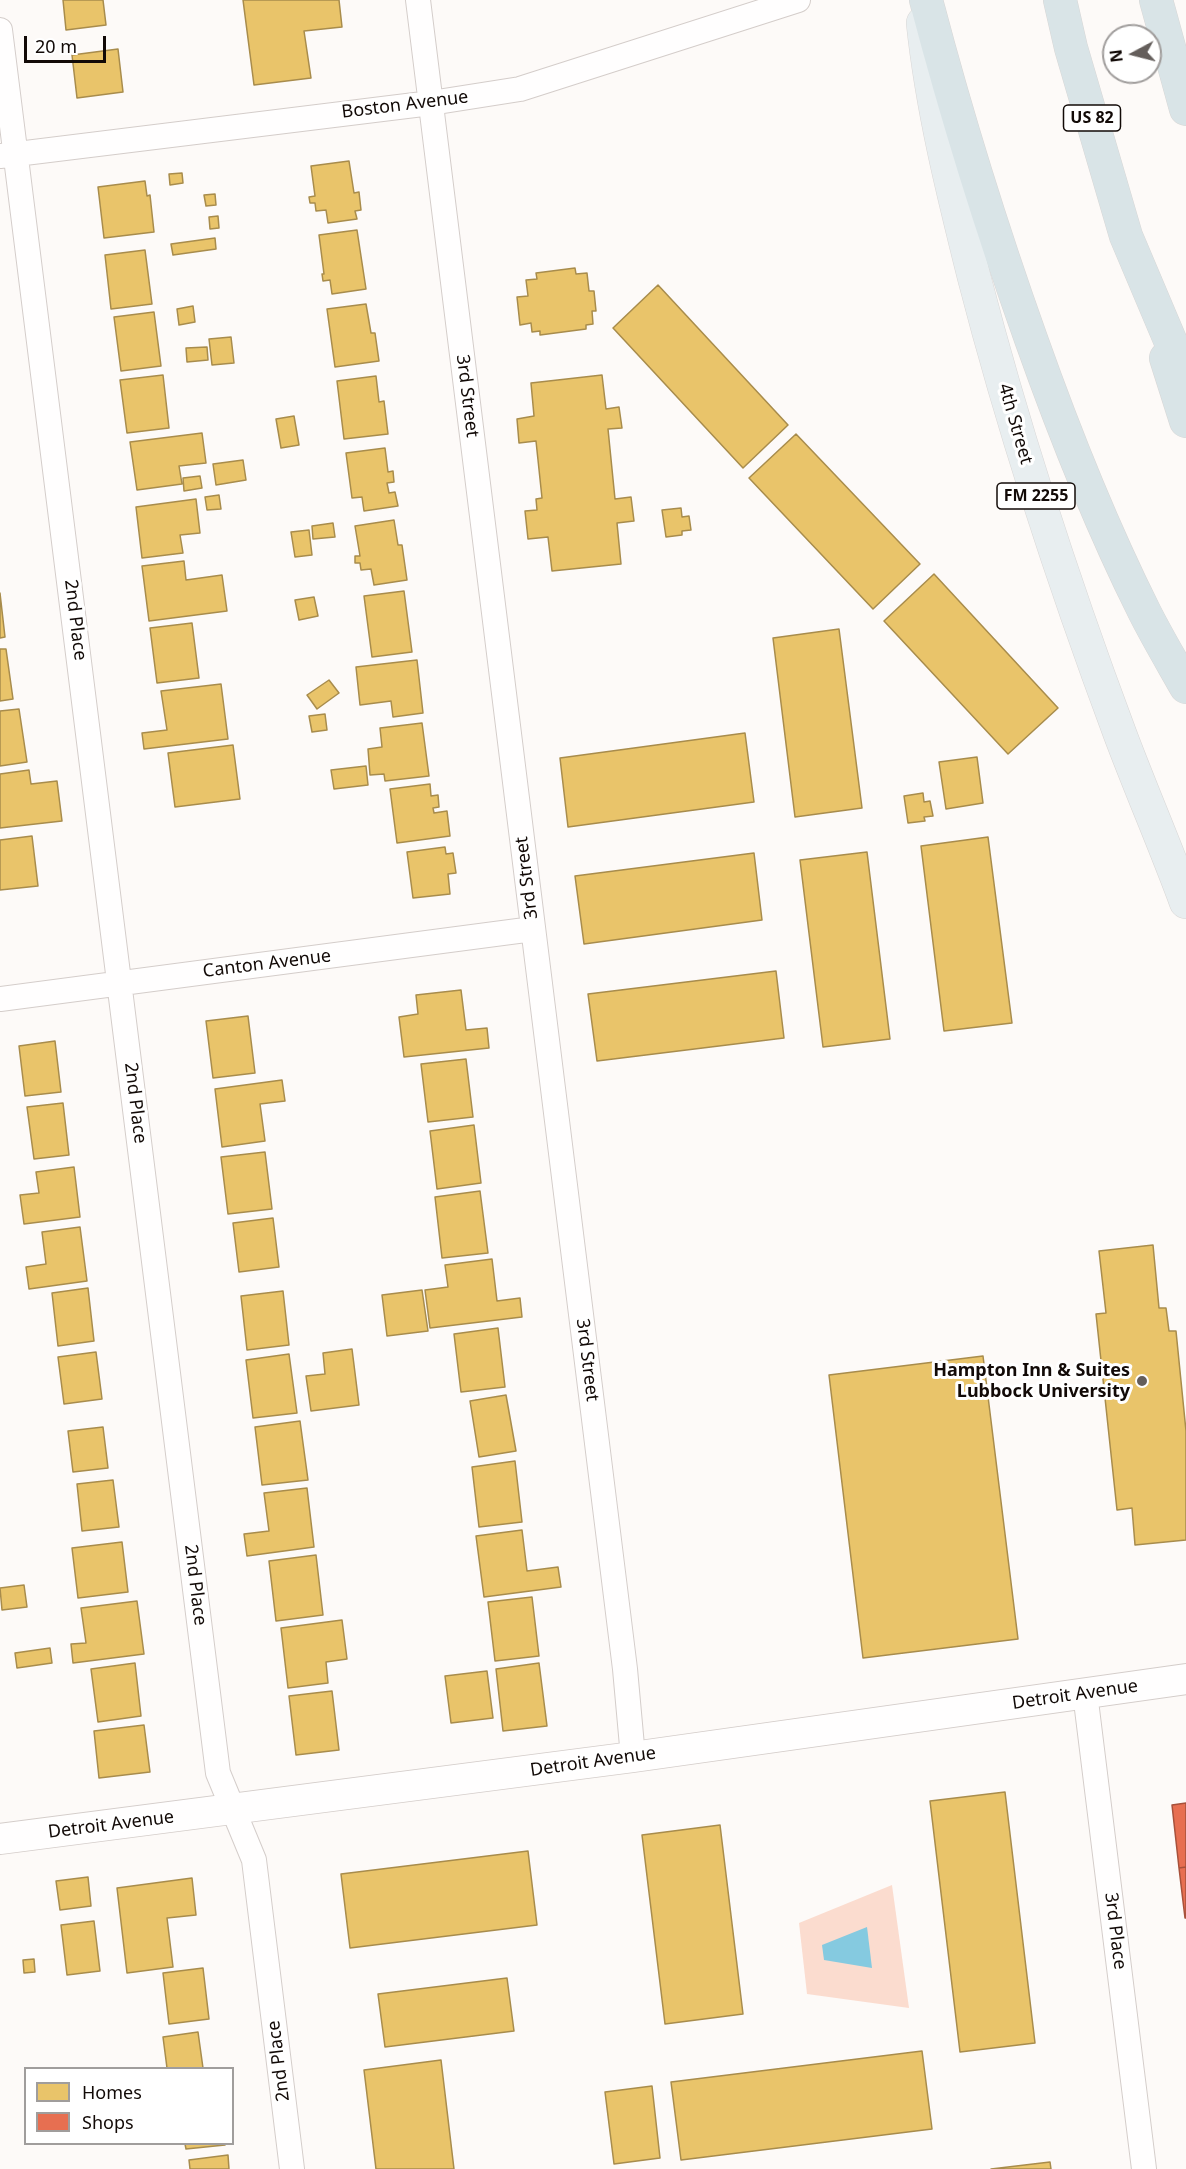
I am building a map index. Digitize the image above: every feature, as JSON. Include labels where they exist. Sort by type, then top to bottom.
[{"type":"highway","points":[[926,0],[966,144],[1039,363],[1100,519],[1145,613],[1186,687]]},
{"type":"highway","name":"US 82","points":[[1060,0],[1071,48],[1126,236],[1186,378]]},
{"type":"highway","points":[[1156,0],[1186,109]]},
{"type":"highway","points":[[1126,236],[1186,421]]},
{"type":"main road","name":"4th Street","points":[[920,0],[929,78],[944,154],[989,333],[1022,447],[1061,571],[1120,736],[1186,902]]},
{"type":"street","name":"3rd Street","points":[[418,0],[623,1657],[633,1757]]},
{"type":"street","name":"Boston Avenue","points":[[8,155],[520,90],[798,0]]},
{"type":"street","name":"2nd Place","points":[[0,30],[8,155],[120,983],[218,1773],[254,1860],[292,2169]]},
{"type":"street","name":"Canton Avenue","points":[[0,999],[533,929]]},
{"type":"street","name":"Detroit Avenue","points":[[0,1839],[633,1757],[1186,1679]]},
{"type":"street","name":"3rd Place","points":[[1085,1693],[1144,2169]]},
{"type":"shaded area","points":[[892,1885],[909,2008],[807,1994],[799,1923]]},
{"type":"water","points":[[867,1927],[872,1968],[824,1960],[822,1945]]},
{"type":"building: Homes","points":[[63,0],[103,0],[106,25],[66,30]]},
{"type":"building: Homes","points":[[243,0],[339,0],[342,27],[304,31],[311,78],[254,85]]},
{"type":"building: Homes","points":[[118,49],[123,92],[77,98],[72,55]]},
{"type":"building: Homes","points":[[349,161],[354,193],[359,192],[361,210],[355,211],[357,219],[328,223],[326,210],[316,211],[315,203],[310,203],[309,197],[315,196],[311,166]]},
{"type":"building: Homes","points":[[182,173],[183,183],[170,185],[169,174]]},
{"type":"building: Homes","points":[[145,181],[147,196],[150,195],[154,232],[104,238],[98,187]]},
{"type":"building: Homes","points":[[215,194],[216,205],[206,206],[204,195]]},
{"type":"building: Homes","points":[[218,216],[219,228],[210,229],[209,217]]},
{"type":"building: Homes","points":[[357,230],[366,289],[332,294],[330,280],[323,281],[319,235]]},
{"type":"building: Homes","points":[[215,238],[216,249],[173,255],[171,244]]},
{"type":"building: Homes","points":[[145,250],[152,304],[111,309],[105,255]]},
{"type":"building: Homes","points":[[575,268],[576,274],[587,273],[589,291],[594,291],[596,311],[592,311],[593,324],[586,325],[586,329],[540,335],[540,331],[532,332],[531,323],[520,325],[517,297],[528,296],[526,280],[537,279],[536,273]]},
{"type":"building: Homes","points":[[658,285],[788,425],[743,468],[613,328]]},
{"type":"building: Homes","points":[[366,304],[371,333],[375,333],[379,361],[335,367],[327,309]]},
{"type":"building: Homes","points":[[193,306],[195,322],[179,325],[177,309]]},
{"type":"building: Homes","points":[[154,312],[161,366],[121,371],[114,317]]},
{"type":"building: Homes","points":[[231,337],[234,363],[212,365],[209,339]]},
{"type":"building: Homes","points":[[207,347],[208,360],[187,362],[186,348]]},
{"type":"building: Homes","points":[[163,375],[169,428],[127,433],[120,380]]},
{"type":"building: Homes","points":[[602,375],[606,409],[619,407],[622,428],[608,429],[615,499],[631,497],[634,521],[617,523],[621,564],[552,571],[548,537],[528,539],[525,511],[537,510],[536,499],[542,498],[536,441],[519,443],[517,419],[534,416],[531,383]]},
{"type":"building: Homes","points":[[376,376],[379,402],[384,401],[388,434],[344,439],[337,381]]},
{"type":"building: Homes","points":[[294,416],[299,445],[281,448],[276,419]]},
{"type":"building: Homes","points":[[202,433],[206,463],[179,466],[182,484],[137,490],[130,442]]},
{"type":"building: Homes","points":[[796,434],[920,564],[873,609],[749,478]]},
{"type":"building: Homes","points":[[385,448],[388,472],[393,471],[394,482],[387,483],[389,493],[395,492],[398,506],[364,511],[362,497],[352,498],[346,453]]},
{"type":"building: Homes","points":[[243,460],[246,480],[216,485],[213,464]]},
{"type":"building: Homes","points":[[200,476],[202,488],[184,491],[183,478]]},
{"type":"building: Homes","points":[[219,495],[221,509],[207,510],[205,497]]},
{"type":"building: Homes","points":[[196,499],[200,533],[180,535],[183,553],[142,558],[136,507]]},
{"type":"building: Homes","points":[[681,508],[682,517],[689,516],[691,530],[682,531],[682,535],[666,537],[662,510]]},
{"type":"building: Homes","points":[[394,520],[398,545],[402,545],[407,580],[374,585],[371,569],[361,570],[360,563],[355,563],[355,556],[360,556],[355,526]]},
{"type":"building: Homes","points":[[333,523],[335,537],[313,539],[312,526]]},
{"type":"building: Homes","points":[[309,530],[312,555],[295,557],[291,532]]},
{"type":"building: Homes","points":[[184,561],[186,580],[222,575],[227,611],[149,621],[142,566]]},
{"type":"building: Homes","points":[[934,574],[1058,708],[1008,754],[884,621]]},
{"type":"building: Homes","points":[[404,591],[412,652],[372,657],[364,596]]},
{"type":"building: Homes","points":[[0,593],[5,637],[0,638]]},
{"type":"building: Homes","points":[[314,597],[318,616],[299,620],[295,600]]},
{"type":"building: Homes","points":[[192,623],[199,678],[157,683],[150,628]]},
{"type":"building: Homes","points":[[839,629],[862,808],[795,817],[773,638]]},
{"type":"building: Homes","points":[[0,649],[6,649],[13,699],[0,701]]},
{"type":"building: Homes","points":[[417,660],[423,713],[393,717],[391,701],[360,705],[356,667]]},
{"type":"building: Homes","points":[[329,680],[339,693],[317,709],[307,695]]},
{"type":"building: Homes","points":[[221,684],[228,739],[144,749],[142,733],[167,730],[161,691]]},
{"type":"building: Homes","points":[[19,709],[27,762],[0,766],[0,711]]},
{"type":"building: Homes","points":[[325,714],[327,730],[312,732],[309,716]]},
{"type":"building: Homes","points":[[422,723],[429,776],[385,781],[384,774],[370,775],[368,749],[382,747],[380,728]]},
{"type":"building: Homes","points":[[745,733],[754,802],[568,827],[560,758]]},
{"type":"building: Homes","points":[[233,745],[240,799],[175,807],[168,753]]},
{"type":"building: Homes","points":[[977,757],[983,803],[946,809],[939,762]]},
{"type":"building: Homes","points":[[366,766],[368,785],[334,789],[331,770]]},
{"type":"building: Homes","points":[[29,770],[31,784],[57,781],[62,821],[0,828],[0,774]]},
{"type":"building: Homes","points":[[430,784],[431,796],[438,795],[439,807],[433,808],[434,813],[447,811],[450,836],[397,843],[390,789]]},
{"type":"building: Homes","points":[[923,793],[924,802],[930,801],[933,816],[924,817],[925,821],[908,823],[904,796]]},
{"type":"building: Homes","points":[[32,836],[38,886],[0,890],[0,840]]},
{"type":"building: Homes","points":[[988,837],[1012,1023],[944,1031],[921,846]]},
{"type":"building: Homes","points":[[445,847],[446,854],[453,853],[456,873],[448,874],[450,894],[413,898],[407,852]]},
{"type":"building: Homes","points":[[867,852],[890,1039],[823,1047],[800,860]]},
{"type":"building: Homes","points":[[754,853],[762,920],[584,944],[575,876]]},
{"type":"building: Homes","points":[[776,971],[784,1038],[597,1061],[588,994]]},
{"type":"building: Homes","points":[[461,990],[466,1030],[487,1028],[489,1048],[404,1057],[399,1017],[418,1014],[416,995]]},
{"type":"building: Homes","points":[[248,1016],[255,1073],[213,1078],[206,1021]]},
{"type":"building: Homes","points":[[55,1041],[61,1092],[25,1096],[19,1046]]},
{"type":"building: Homes","points":[[466,1059],[473,1117],[428,1122],[421,1064]]},
{"type":"building: Homes","points":[[282,1080],[285,1101],[260,1104],[265,1141],[222,1147],[215,1089]]},
{"type":"building: Homes","points":[[63,1103],[69,1155],[34,1159],[27,1107]]},
{"type":"building: Homes","points":[[474,1125],[481,1183],[437,1189],[430,1131]]},
{"type":"building: Homes","points":[[265,1152],[272,1209],[228,1214],[221,1157]]},
{"type":"building: Homes","points":[[74,1167],[80,1217],[24,1224],[20,1195],[39,1193],[36,1172]]},
{"type":"building: Homes","points":[[480,1191],[488,1253],[442,1258],[435,1197]]},
{"type":"building: Homes","points":[[273,1218],[279,1267],[239,1272],[233,1223]]},
{"type":"building: Homes","points":[[80,1227],[87,1281],[29,1289],[26,1267],[46,1264],[42,1232]]},
{"type":"building: Homes","name":"Hampton Inn & Suites Lubbock University","points":[[1153,1245],[1159,1308],[1166,1308],[1169,1331],[1176,1331],[1186,1431],[1186,1540],[1135,1545],[1132,1508],[1117,1510],[1096,1314],[1106,1313],[1099,1251]]},
{"type":"building: Homes","points":[[492,1259],[497,1301],[520,1298],[522,1317],[430,1328],[425,1290],[448,1287],[445,1265]]},
{"type":"building: Homes","points":[[88,1288],[94,1341],[58,1346],[52,1293]]},
{"type":"building: Homes","points":[[422,1290],[428,1331],[387,1336],[382,1295]]},
{"type":"building: Homes","points":[[283,1291],[289,1345],[247,1350],[241,1296]]},
{"type":"building: Homes","points":[[498,1328],[505,1387],[461,1392],[454,1334]]},
{"type":"building: Homes","points":[[352,1349],[359,1405],[311,1411],[306,1376],[325,1374],[323,1353]]},
{"type":"building: Homes","points":[[96,1352],[102,1399],[64,1404],[58,1357]]},
{"type":"building: Homes","points":[[289,1354],[297,1413],[253,1418],[246,1360]]},
{"type":"building: Homes","points":[[983,1356],[1018,1639],[863,1658],[829,1375]]},
{"type":"building: Homes","points":[[506,1395],[516,1451],[479,1457],[470,1401]]},
{"type":"building: Homes","points":[[300,1421],[308,1480],[262,1485],[255,1427]]},
{"type":"building: Homes","points":[[103,1427],[108,1468],[73,1472],[68,1431]]},
{"type":"building: Homes","points":[[515,1461],[522,1522],[479,1527],[472,1467]]},
{"type":"building: Homes","points":[[113,1480],[119,1527],[82,1531],[77,1484]]},
{"type":"building: Homes","points":[[307,1488],[314,1547],[247,1556],[244,1534],[269,1531],[264,1493]]},
{"type":"building: Homes","points":[[522,1530],[527,1571],[558,1567],[561,1587],[484,1597],[476,1536]]},
{"type":"building: Homes","points":[[122,1542],[128,1592],[78,1598],[72,1548]]},
{"type":"building: Homes","points":[[316,1555],[323,1615],[276,1621],[269,1561]]},
{"type":"building: Homes","points":[[24,1585],[27,1607],[2,1610],[0,1588]]},
{"type":"building: Homes","points":[[532,1597],[539,1656],[495,1661],[488,1602]]},
{"type":"building: Homes","points":[[137,1601],[144,1654],[73,1663],[71,1644],[86,1643],[81,1608]]},
{"type":"building: Homes","points":[[342,1620],[347,1659],[326,1662],[328,1683],[288,1688],[281,1628]]},
{"type":"building: Homes","points":[[50,1648],[52,1663],[17,1668],[15,1653]]},
{"type":"building: Homes","points":[[135,1663],[141,1716],[98,1722],[91,1669]]},
{"type":"building: Homes","points":[[539,1663],[547,1726],[503,1731],[496,1669]]},
{"type":"building: Homes","points":[[487,1671],[493,1718],[451,1723],[445,1676]]},
{"type":"building: Homes","points":[[332,1691],[339,1750],[296,1755],[289,1696]]},
{"type":"building: Homes","points":[[144,1725],[150,1772],[99,1778],[94,1731]]},
{"type":"building: Homes","points":[[1005,1792],[1035,2043],[960,2052],[930,1801]]},
{"type":"building: Homes","points":[[720,1825],[743,2014],[665,2024],[642,1835]]},
{"type":"building: Homes","points":[[528,1851],[537,1925],[350,1948],[341,1874]]},
{"type":"building: Homes","points":[[88,1877],[91,1906],[60,1910],[56,1881]]},
{"type":"building: Homes","points":[[192,1878],[196,1915],[167,1918],[173,1967],[127,1973],[117,1888]]},
{"type":"building: Homes","points":[[94,1921],[100,1971],[67,1975],[61,1925]]},
{"type":"building: Homes","points":[[34,1959],[35,1972],[24,1973],[23,1960]]},
{"type":"building: Homes","points":[[203,1968],[209,2019],[169,2024],[163,1973]]},
{"type":"building: Homes","points":[[507,1978],[514,2031],[385,2047],[378,1994]]},
{"type":"building: Homes","points":[[198,2032],[203,2067],[167,2067],[163,2037]]},
{"type":"building: Homes","points":[[922,2051],[932,2129],[681,2160],[671,2082]]},
{"type":"building: Homes","points":[[441,2060],[454,2169],[376,2169],[364,2070]]},
{"type":"building: Homes","points":[[652,2086],[660,2158],[614,2164],[605,2092]]},
{"type":"building: Homes","points":[[185,2145],[225,2145],[186,2149]]},
{"type":"building: Homes","points":[[228,2155],[229,2169],[190,2169],[189,2160]]},
{"type":"building: Homes","points":[[1050,2162],[1051,2169],[991,2169]]},
{"type":"building: Shops","points":[[1186,1803],[1186,1867],[1179,1868],[1172,1805]]},
{"type":"building: Shops","points":[[1186,1867],[1186,1918],[1185,1918],[1179,1868]]},
{"type":"place","name":"Hampton Inn & Suites Lubbock University","points":[[1142,1381]]}]
